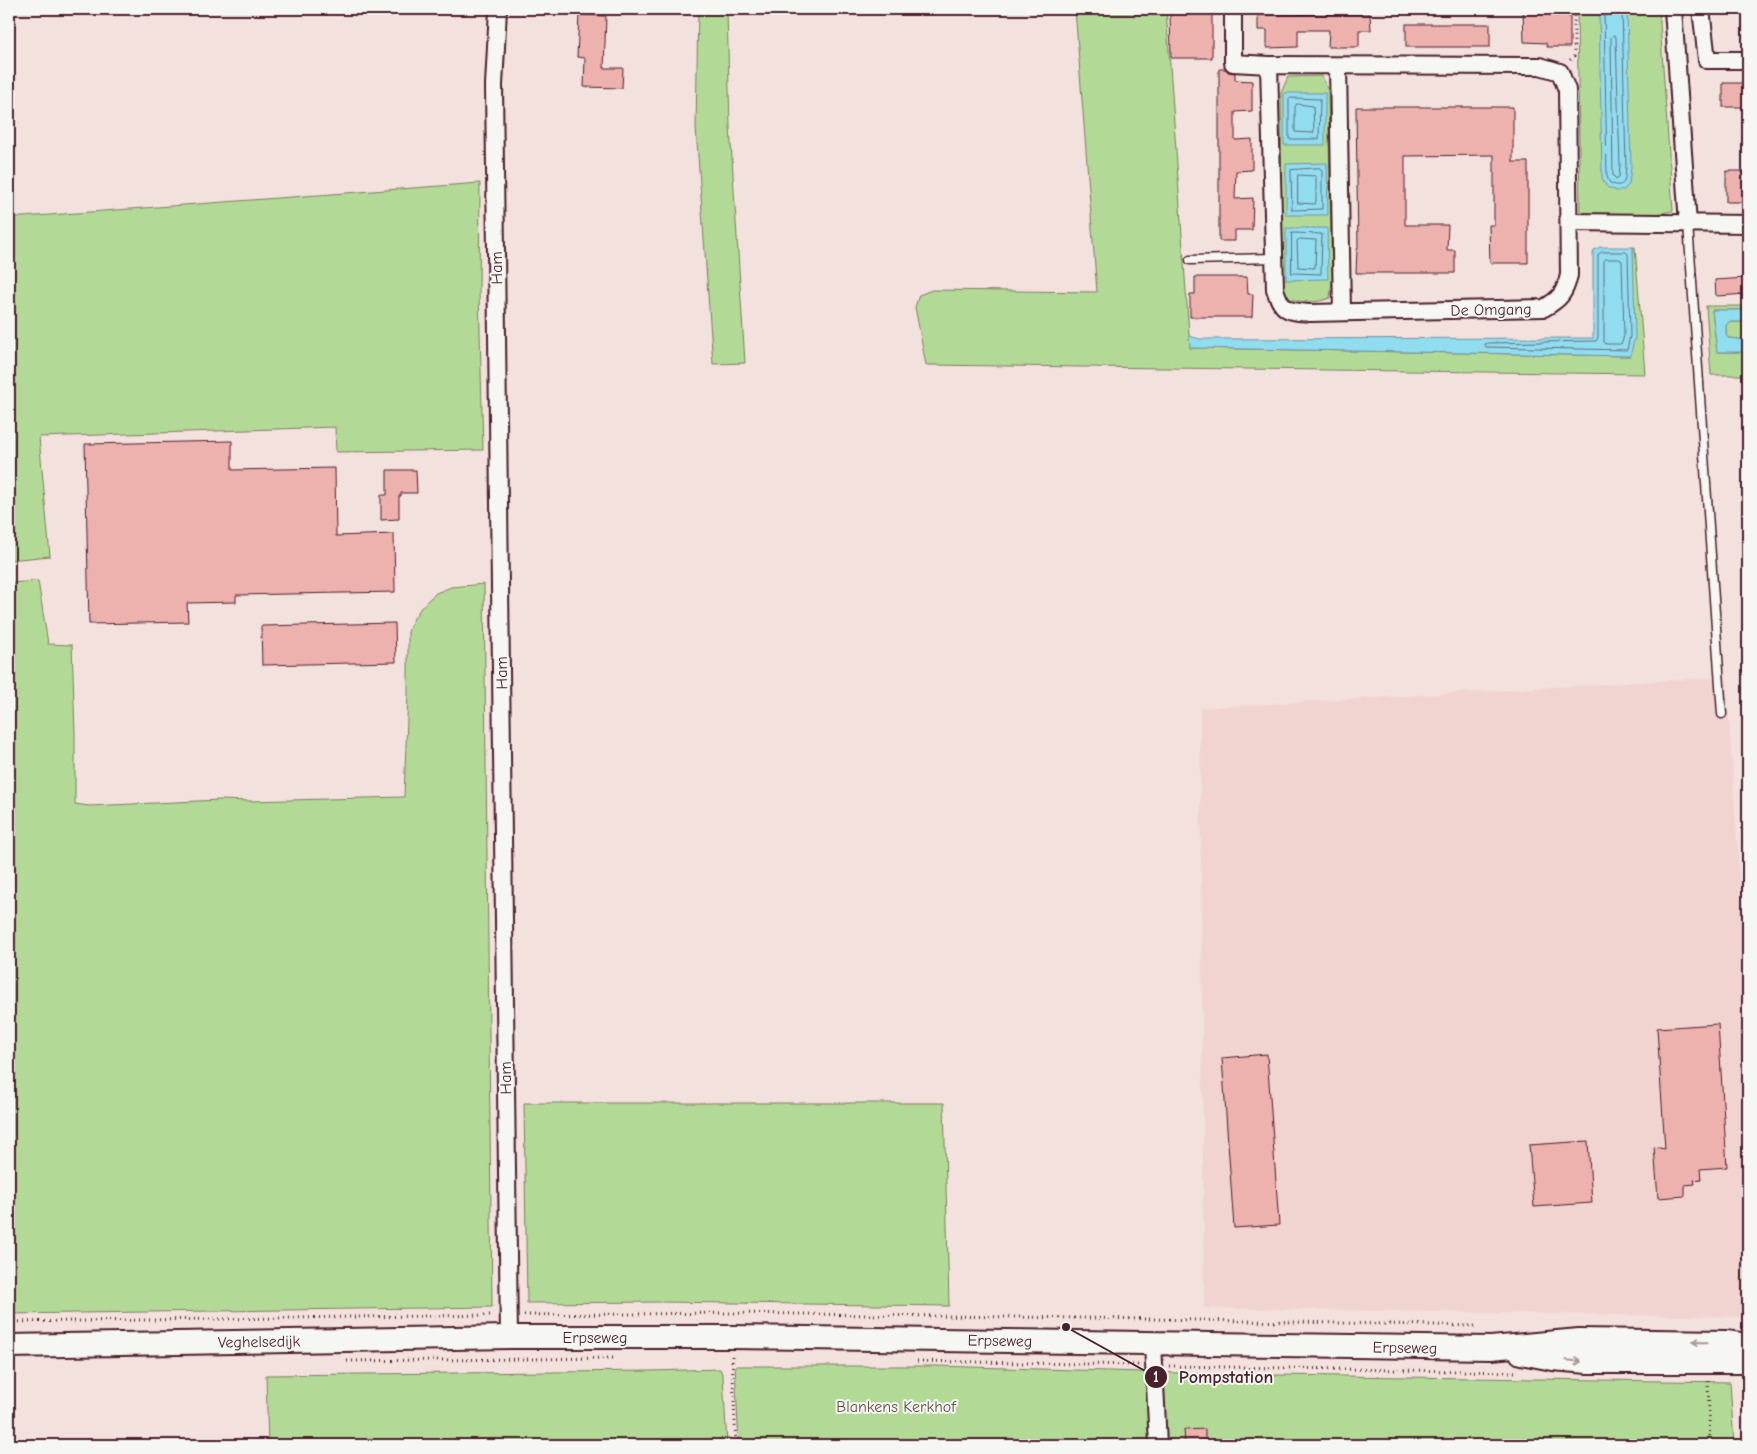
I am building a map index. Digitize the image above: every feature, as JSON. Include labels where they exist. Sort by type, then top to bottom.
[{"type":"main road","name":"Veghelsedijk","points":[[9,1346],[508,1326]]},
{"type":"main road","name":"Erpseweg","points":[[508,1326],[731,1347],[1153,1344],[1491,1348],[1579,1340],[1726,1342],[1748,1345]]},
{"type":"main road","name":"Erpseweg","points":[[1491,1348],[1554,1359],[1588,1362],[1748,1362]]},
{"type":"street","name":"Ham","points":[[498,9],[494,85],[508,1326]]},
{"type":"street","points":[[1233,9],[1233,63],[1338,66],[1540,66],[1560,72]]},
{"type":"street","points":[[1673,9],[1688,224]]},
{"type":"street","points":[[1701,9],[1706,60],[1748,60]]},
{"type":"street","name":"De Omgang","points":[[1270,65],[1274,289],[1280,304],[1289,311],[1342,312],[1544,308],[1556,302],[1566,289],[1569,275],[1567,90],[1560,72]]},
{"type":"street","points":[[1338,66],[1342,312]]},
{"type":"street","points":[[1569,222],[1748,224]]},
{"type":"street","points":[[1153,1344],[1158,1445]]},
{"type":"lane","points":[[1688,224],[1722,714]]},
{"type":"lane","points":[[1190,260],[1274,258]]},
{"type":"path","points":[[1560,72],[1574,56],[1574,9]]},
{"type":"path","name":"Erpseweg","points":[[508,1326],[730,1313],[1479,1326]]},
{"type":"path","name":"Veghelsedijk","points":[[9,1322],[508,1326]]},
{"type":"path","points":[[731,1347],[741,1358]]},
{"type":"path","points":[[731,1347],[736,1445]]},
{"type":"path","name":"Erpseweg","points":[[508,1360],[624,1358]]},
{"type":"path","name":"Erpseweg","points":[[908,1361],[1488,1371]]},
{"type":"path","points":[[1706,1363],[1710,1445]]},
{"type":"shaded area","points":[[1726,675],[1748,1007],[1748,1317],[1204,1308],[1200,708],[1709,678]]},
{"type":"green space","points":[[698,9],[727,9],[730,127],[745,363],[713,364],[696,128]]},
{"type":"green space","points":[[1075,9],[1166,9],[1190,348],[1630,356],[1633,247],[1635,247],[1645,374],[926,365],[915,307],[919,295],[932,290],[1097,292]]},
{"type":"green space","points":[[1577,9],[1659,9],[1673,211],[1655,214],[1580,213]]},
{"type":"green space","points":[[1322,76],[1328,91],[1332,280],[1330,298],[1308,302],[1285,297],[1282,282],[1281,93],[1288,77]]},
{"type":"green space","points":[[480,183],[479,291],[483,450],[336,452],[335,427],[39,437],[50,556],[9,560],[9,218]]},
{"type":"green space","points":[[1706,306],[1748,306],[1748,310],[1712,310],[1717,352],[1748,352],[1748,375],[1711,375]]},
{"type":"green space","points":[[1729,322],[1748,322],[1748,340],[1728,338],[1726,335],[1726,325]]},
{"type":"green space","points":[[38,581],[48,644],[72,645],[75,804],[89,806],[220,800],[404,797],[408,632],[414,618],[423,605],[436,593],[451,587],[484,584],[492,1307],[9,1314],[9,583]]},
{"type":"green space","points":[[524,1103],[944,1103],[949,1306],[661,1302],[527,1303]]},
{"type":"green space","name":"Blankens Kerkhof","points":[[735,1366],[935,1366],[1212,1374],[1730,1382],[1734,1445],[739,1445]]},
{"type":"green space","points":[[720,1369],[723,1376],[727,1445],[268,1445],[266,1375]]},
{"type":"water","points":[[1599,9],[1627,9],[1631,167],[1629,184],[1624,190],[1617,191],[1607,187],[1602,178]]},
{"type":"water","points":[[1284,93],[1325,93],[1325,145],[1284,145]]},
{"type":"water","points":[[1327,163],[1328,215],[1286,215],[1286,164]]},
{"type":"water","points":[[1286,228],[1327,228],[1328,279],[1286,280]]},
{"type":"water","points":[[1600,247],[1633,247],[1635,337],[1630,356],[1190,348],[1189,336],[1200,339],[1593,338],[1593,253],[1594,250]]},
{"type":"water","points":[[1712,310],[1748,310],[1748,322],[1729,322],[1726,325],[1726,335],[1728,338],[1748,340],[1748,352],[1717,352]]},
{"type":"building","points":[[1190,9],[1212,9],[1212,58],[1171,58],[1170,13],[1190,13]]},
{"type":"building","points":[[1523,9],[1570,9],[1570,47],[1547,47],[1546,43],[1524,42]]},
{"type":"building","points":[[1370,14],[1371,30],[1359,30],[1359,47],[1328,47],[1329,30],[1298,30],[1298,47],[1267,48],[1267,30],[1258,30],[1258,15]]},
{"type":"building","points":[[579,15],[606,16],[604,68],[623,68],[622,88],[584,87],[585,58],[577,57]]},
{"type":"building","points":[[1406,24],[1490,24],[1490,47],[1406,47]]},
{"type":"building","points":[[1219,69],[1226,69],[1228,72],[1235,73],[1235,80],[1252,81],[1252,111],[1235,112],[1235,140],[1252,139],[1252,170],[1236,171],[1235,199],[1253,198],[1252,230],[1235,230],[1235,241],[1219,241]]},
{"type":"building","points":[[1723,83],[1748,83],[1748,107],[1723,107]]},
{"type":"building","points":[[1356,107],[1513,107],[1513,162],[1528,162],[1528,263],[1490,263],[1489,225],[1494,225],[1494,155],[1405,156],[1405,225],[1448,225],[1447,250],[1455,250],[1455,273],[1356,273],[1358,249]]},
{"type":"building","points":[[1726,171],[1748,171],[1747,202],[1726,202]]},
{"type":"building","points":[[1195,277],[1247,277],[1248,294],[1253,294],[1252,317],[1190,317],[1190,294],[1195,294]]},
{"type":"building","points":[[1747,278],[1748,294],[1716,296],[1715,280]]},
{"type":"building","points":[[232,441],[232,470],[335,468],[336,536],[394,534],[395,592],[236,595],[236,602],[187,603],[188,622],[89,624],[85,444]]},
{"type":"building","points":[[387,470],[416,470],[417,493],[401,493],[401,496],[399,496],[399,519],[381,520],[381,495],[387,495]]},
{"type":"building","points":[[395,623],[396,662],[262,665],[261,626]]},
{"type":"building","points":[[1718,1024],[1727,1167],[1700,1169],[1701,1179],[1694,1180],[1695,1184],[1685,1185],[1685,1196],[1658,1198],[1654,1147],[1665,1149],[1657,1028]]},
{"type":"building","points":[[1267,1054],[1279,1225],[1234,1228],[1222,1058]]},
{"type":"building","points":[[1588,1141],[1592,1203],[1534,1207],[1529,1145]]},
{"type":"building","points":[[1205,1429],[1205,1445],[1185,1445],[1184,1430]]},
{"type":"place","name":"Pompstation","points":[[1066,1327]]}]
